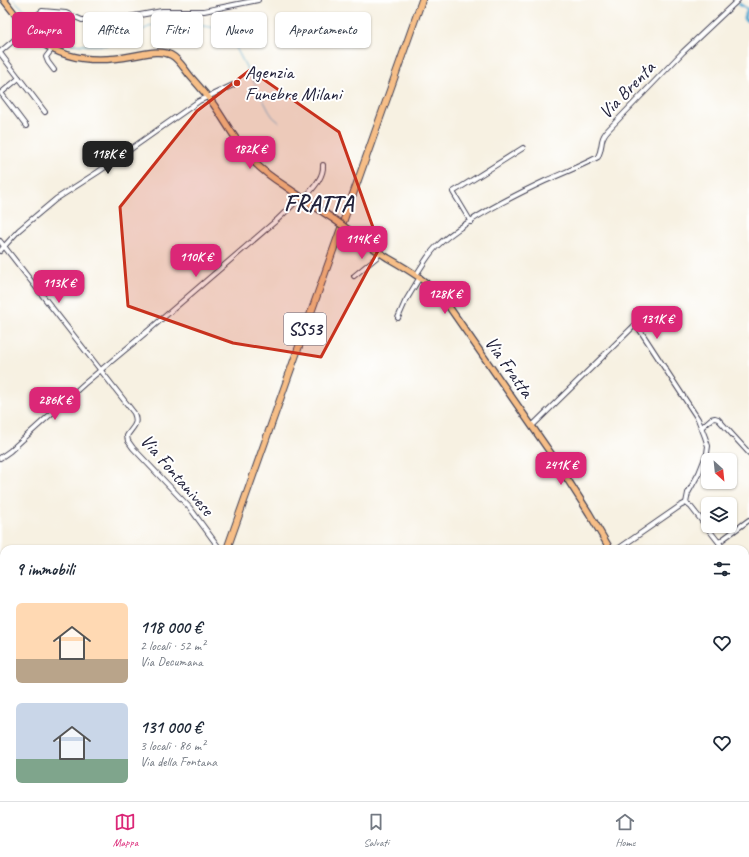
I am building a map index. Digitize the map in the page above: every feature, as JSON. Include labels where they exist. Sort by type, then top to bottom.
[{"type":"highway","name":"SS53","points":[[229,545],[422,0]]},
{"type":"main road","name":"Via Fratta","points":[[6,1],[13,12]]},
{"type":"main road","name":"Via Fratta","points":[[52,49],[78,58],[97,60],[120,59],[152,52],[163,52],[174,57],[208,97],[243,149],[255,163],[276,180],[432,287],[445,301],[524,414],[590,513],[608,545]]},
{"type":"street","points":[[75,17],[82,20],[118,19],[162,11],[204,11],[258,0]]},
{"type":"street","name":"Via Brenta","points":[[398,318],[428,256],[435,248],[457,230],[526,190],[598,156],[601,151],[604,136],[609,129],[683,52],[738,0]]},
{"type":"street","points":[[40,12],[55,12]]},
{"type":"street","points":[[12,42],[0,52],[45,112]]},
{"type":"street","points":[[52,49],[46,56],[48,62],[54,70]]},
{"type":"street","points":[[19,78],[1,93],[26,126]]},
{"type":"street","points":[[0,251],[19,230],[56,199],[98,172],[199,101],[233,85]]},
{"type":"street","points":[[471,222],[453,192],[523,148]]},
{"type":"street","points":[[0,458],[302,198],[321,178],[324,172],[323,165]]},
{"type":"street","name":"Via Fontanivese","points":[[0,241],[134,413],[136,419],[135,426],[127,436],[128,441],[190,508],[217,545]]},
{"type":"street","points":[[354,276],[377,257],[380,252]]},
{"type":"street","points":[[532,426],[636,324],[702,427],[708,446],[707,454],[688,492],[686,503]]},
{"type":"street","points":[[702,427],[711,419],[715,418],[749,453]]},
{"type":"street","points":[[686,503],[692,507],[721,545]]},
{"type":"street","points":[[624,545],[686,503]]},
{"type":"street","points":[[719,542],[749,520]]},
{"type":"highlighted area","points":[[250,70],[339,132],[380,247],[321,357],[233,343],[128,306],[120,207],[197,111]]},
{"type":"waterway","points":[[14,0],[27,12]]},
{"type":"waterway","points":[[739,4],[747,9],[744,18],[745,20],[749,21]]},
{"type":"waterway","points":[[75,44],[93,46],[109,45],[159,24],[184,24],[214,28],[224,33],[232,40],[269,111],[279,122]]},
{"type":"place","name":"Agenzia Funebre Milani","points":[[237,83]]},
{"type":"district","name":"FRATTA","points":[[319,203]]}]
